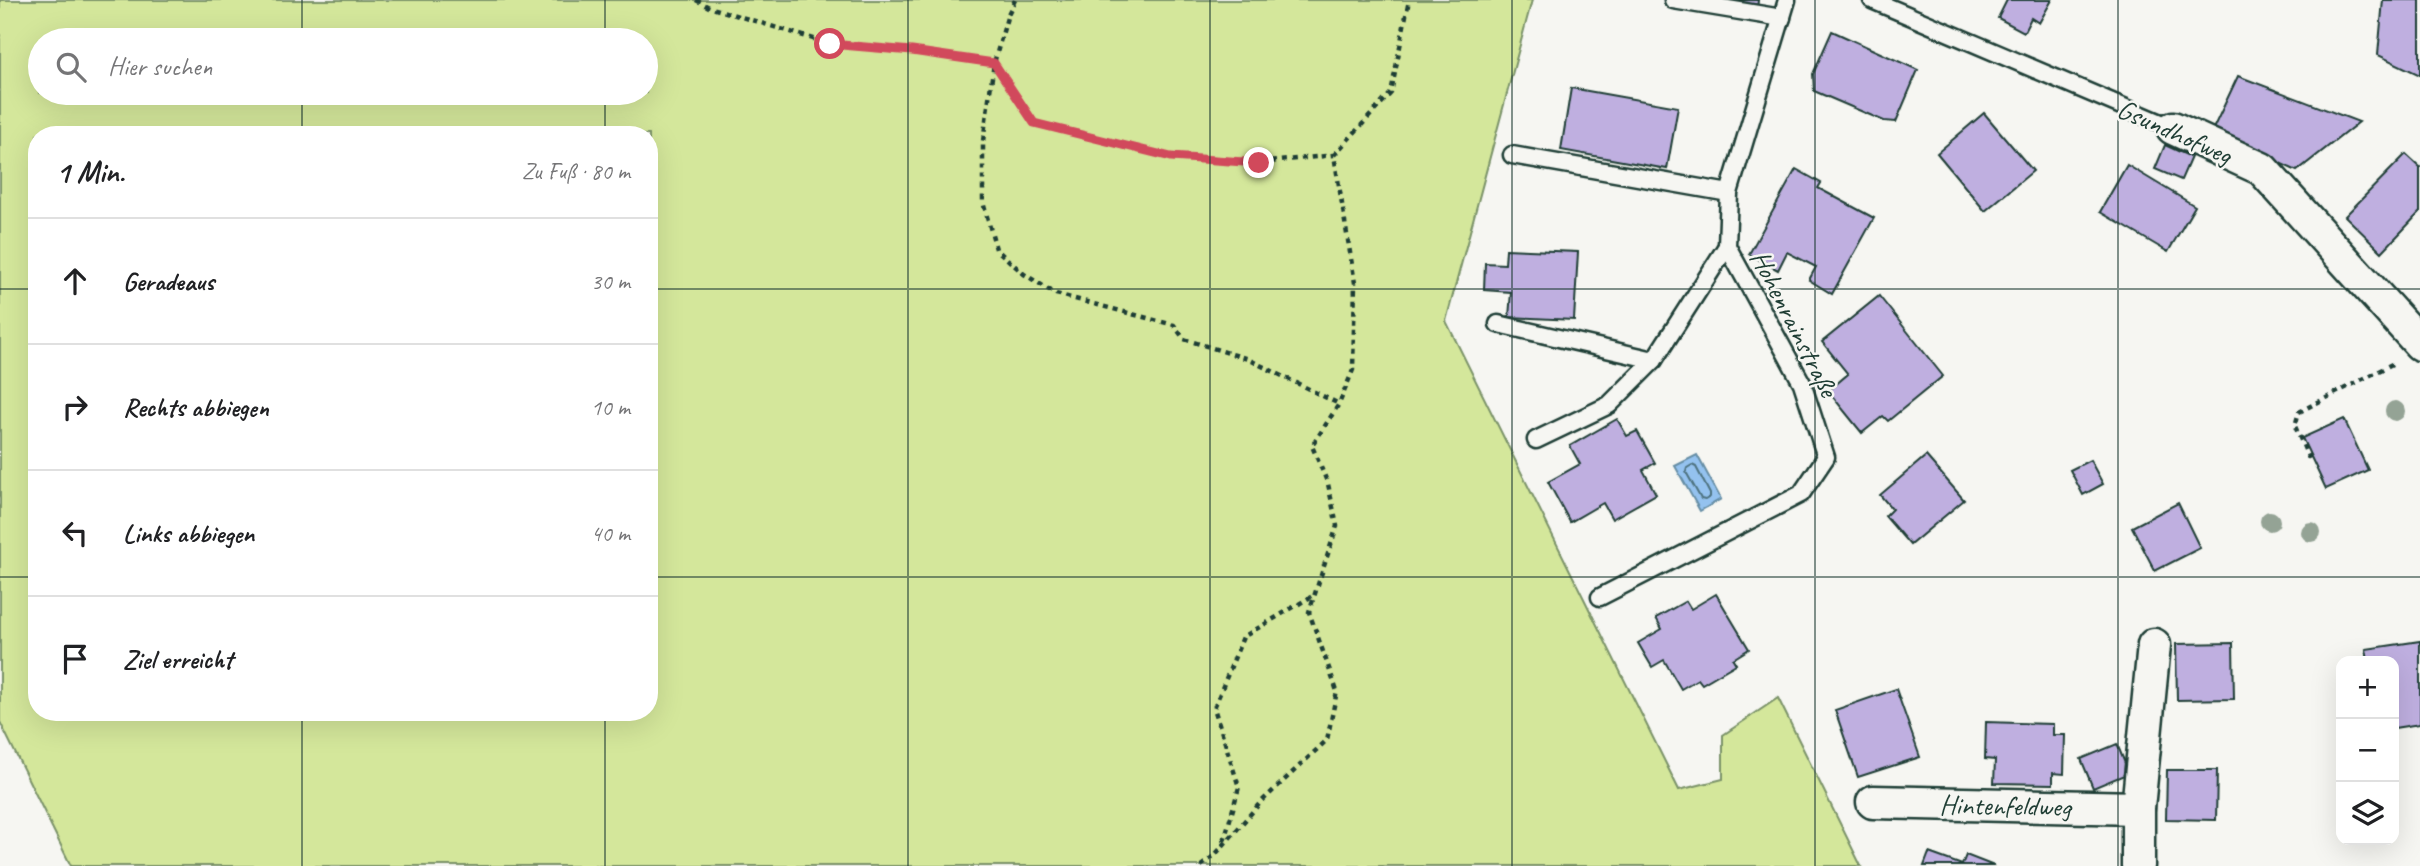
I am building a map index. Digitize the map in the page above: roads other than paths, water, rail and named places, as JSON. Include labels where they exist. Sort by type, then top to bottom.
[{"type":"street","name":"Gsundhofweg","points":[[2173,128],[2262,169],[2410,352]]},
{"type":"street","points":[[2138,866],[2138,808],[2154,645]]},
{"type":"street","name":"Hintenfeldweg","points":[[1872,802],[2138,808]]},
{"type":"lane","points":[[1673,0],[1782,18]]},
{"type":"lane","name":"Hohenrainstraße","points":[[1600,597],[1801,495],[1826,457],[1802,383],[1727,246],[1729,193],[1787,0]]},
{"type":"lane","name":"Gsundhofweg","points":[[1872,0],[2173,128]]},
{"type":"lane","points":[[1512,155],[1729,193]]},
{"type":"lane","points":[[1536,440],[1609,405],[1654,360],[1727,246]]},
{"type":"lane","points":[[1498,324],[1654,360]]},
{"type":"water","points":[[1697,455],[1721,499],[1700,511],[1675,466]]}]
